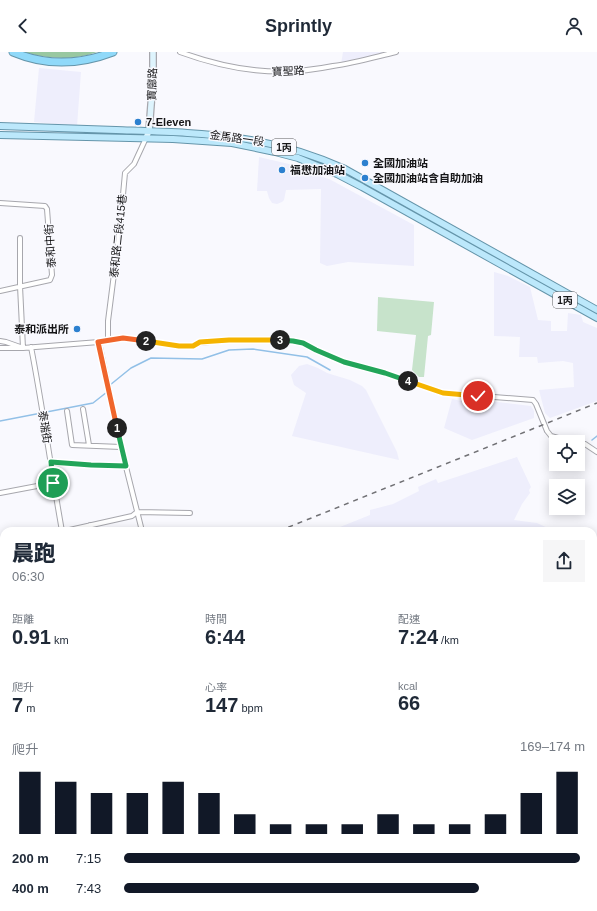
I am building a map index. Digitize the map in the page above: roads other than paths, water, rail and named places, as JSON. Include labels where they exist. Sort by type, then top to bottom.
[{"type":"highway","points":[[13,52],[34,60],[67,63],[85,61],[112,52]]},
{"type":"main road","name":"金馬路一段","points":[[0,126],[196,132],[232,136],[273,144],[313,156],[351,172],[535,279]]},
{"type":"main road","name":"金馬路一段","points":[[0,135],[202,140],[232,143],[298,158],[337,174],[535,279]]},
{"type":"main road","name":"1丙","points":[[535,279],[597,310]]},
{"type":"main road","name":"1丙","points":[[535,279],[597,318]]},
{"type":"street","name":"寶廍路","points":[[146,138],[149,131],[153,79],[152,52]]},
{"type":"street","name":"寶聖路","points":[[180,52],[220,65],[270,72],[334,66],[396,52]]},
{"type":"street","name":"泰和路二段415巷","points":[[108,340],[108,321],[125,173],[134,164],[146,138]]},
{"type":"street","name":"泰和中街","points":[[0,203],[46,206],[52,275],[50,280],[0,291]]},
{"type":"street","points":[[20,238],[20,286],[23,348]]},
{"type":"street","points":[[0,348],[23,348],[98,342],[123,338],[179,346],[193,346],[200,342],[229,340],[293,341],[303,343],[344,362],[385,373],[443,393],[533,400],[547,432],[550,435]]},
{"type":"street","points":[[0,341],[23,348]]},
{"type":"street","points":[[98,342],[121,447],[141,527]]},
{"type":"street","name":"泰瑞街","points":[[31,347],[51,462],[53,483],[63,527]]},
{"type":"street","points":[[83,409],[89,445]]},
{"type":"street","points":[[67,411],[72,444],[121,447]]},
{"type":"street","points":[[585,444],[597,452]]},
{"type":"street","points":[[51,462],[126,466]]},
{"type":"street","points":[[0,493],[53,483]]},
{"type":"street","points":[[81,527],[132,516],[137,512],[190,513]]},
{"type":"waterway","points":[[110,385],[131,368],[151,358],[202,359],[229,350],[253,349],[307,357],[330,370]]},
{"type":"waterway","points":[[0,421],[93,403],[108,390]]},
{"type":"waterway","points":[[592,440],[597,436]]},
{"type":"railway","points":[[289,527],[597,403]]},
{"type":"place","name":"7-Eleven","points":[[138,122]]},
{"type":"place","name":"全國加油站","points":[[365,163]]},
{"type":"place","name":"福懋加油站","points":[[282,170]]},
{"type":"place","name":"全國加油站含自助加油","points":[[365,178]]},
{"type":"place","name":"泰和派出所","points":[[77,329]]}]
